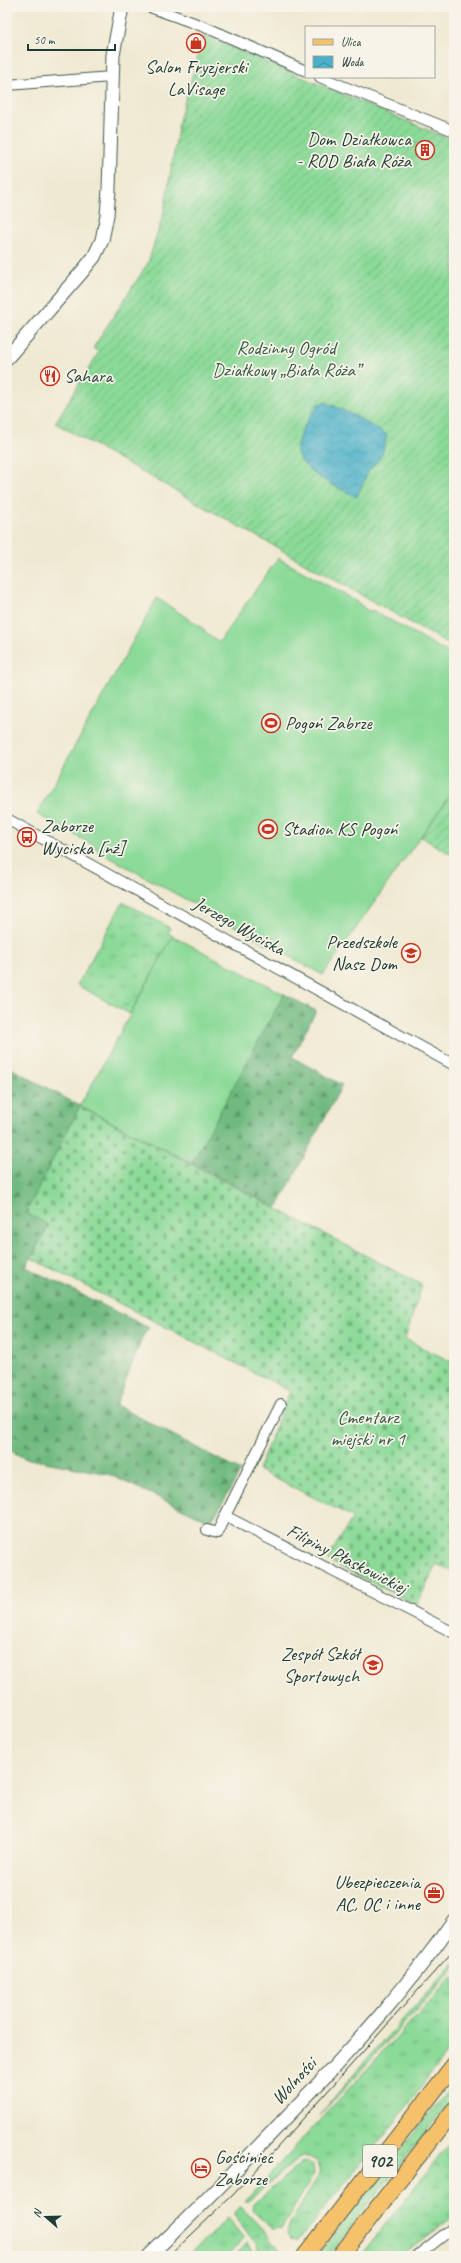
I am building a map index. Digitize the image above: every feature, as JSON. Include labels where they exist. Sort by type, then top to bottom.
[{"type":"main road","name":"902","points":[[305,2256],[454,2065]]},
{"type":"main road","name":"902","points":[[340,2256],[454,2110]]},
{"type":"main road","points":[[396,2186],[454,2126]]},
{"type":"street","points":[[7,358],[94,257],[102,240],[107,215],[109,189],[111,77],[113,55],[122,7]]},
{"type":"street","points":[[150,7],[198,24],[305,71]]},
{"type":"street","points":[[7,85],[111,77]]},
{"type":"street","points":[[322,78],[454,131]]},
{"type":"street","name":"Jerzego Wyciska","points":[[7,819],[454,1065]]},
{"type":"street","points":[[207,1530],[217,1533],[281,1404]]},
{"type":"street","name":"Filipiny Płaskowickiej","points":[[225,1516],[454,1633]]},
{"type":"street","name":"Wolności","points":[[149,2256],[234,2172],[327,2074],[391,2002],[454,1920]]},
{"type":"street","points":[[417,2256],[454,2227]]},
{"type":"green space","name":"Rodzinny Ogród Działkowy „Biała Róża”","points":[[204,36],[454,141],[454,647],[55,423],[99,352],[93,348],[148,263],[164,212],[180,117]]},
{"type":"green space","name":"Pogoń Zabrze","points":[[278,558],[356,601],[368,611],[374,611],[454,656],[454,789],[323,975],[98,851],[95,846],[37,814],[157,598],[205,630],[204,631],[219,642]]},
{"type":"green space","points":[[454,789],[454,856],[421,837]]},
{"type":"green space","points":[[123,902],[170,928],[168,933],[173,936],[130,1014],[77,985]]},
{"type":"green space","points":[[173,936],[284,994],[192,1163],[80,1106]]},
{"type":"green space","points":[[284,994],[316,1011],[292,1057],[342,1085],[277,1208],[192,1163]]},
{"type":"green space","points":[[7,1066],[80,1106],[26,1213],[49,1224],[26,1267],[149,1328],[143,1336],[116,1405],[241,1471],[214,1517],[209,1521],[108,1474],[24,1458],[7,1449]]},
{"type":"green space","name":"Cmentarz miejski nr 1","points":[[80,1106],[422,1285],[405,1339],[454,1363],[454,1572],[436,1564],[417,1605],[327,1560],[353,1517],[258,1470],[290,1391],[31,1258],[49,1225],[26,1213]]},
{"type":"green space","points":[[454,1963],[453,1970],[319,2116],[355,2072]]},
{"type":"green space","points":[[454,1975],[454,2043],[399,2117],[296,2242],[292,2239],[290,2240],[287,2234],[289,2226],[320,2173],[317,2161],[309,2157],[300,2157],[248,2201],[245,2201]]},
{"type":"green space","points":[[454,2082],[454,2096],[328,2256],[317,2256]]},
{"type":"green space","points":[[454,2138],[454,2216],[401,2256],[360,2256]]},
{"type":"green space","points":[[306,2162],[313,2165],[314,2174],[282,2228],[272,2229],[253,2211],[254,2204],[301,2163]]},
{"type":"green space","points":[[240,2206],[265,2232],[282,2256],[260,2256],[257,2245],[233,2214]]},
{"type":"green space","points":[[228,2218],[244,2237],[228,2256],[188,2256]]},
{"type":"green space","points":[[247,2242],[254,2256],[235,2256]]},
{"type":"water","points":[[326,402],[357,417],[387,435],[382,455],[368,472],[357,497],[319,477],[302,462],[298,454],[298,440],[305,424],[318,404]]},
{"type":"tram line","points":[[169,2256],[232,2196],[275,2150],[454,1950]]},
{"type":"place","name":"Salon Fryzjerski LaVisage","points":[[196,43]]},
{"type":"place","name":"Dom Działkowca - ROD Biała Róża","points":[[425,150]]},
{"type":"place","name":"Sahara","points":[[50,376]]},
{"type":"place","name":"Pogoń Zabrze","points":[[271,723]]},
{"type":"place","name":"Stadion KS Pogoń","points":[[268,829]]},
{"type":"place","name":"Zaborze Wyciska [nż]","points":[[27,837]]},
{"type":"place","name":"Przedszkole Nasz Dom","points":[[411,953]]},
{"type":"place","name":"Zespół Szkół Sportowych","points":[[373,1665]]},
{"type":"place","name":"Ubezpieczenia AC, OC i inne","points":[[434,1893]]},
{"type":"place","name":"Gościniec Zaborze","points":[[201,2168]]}]
